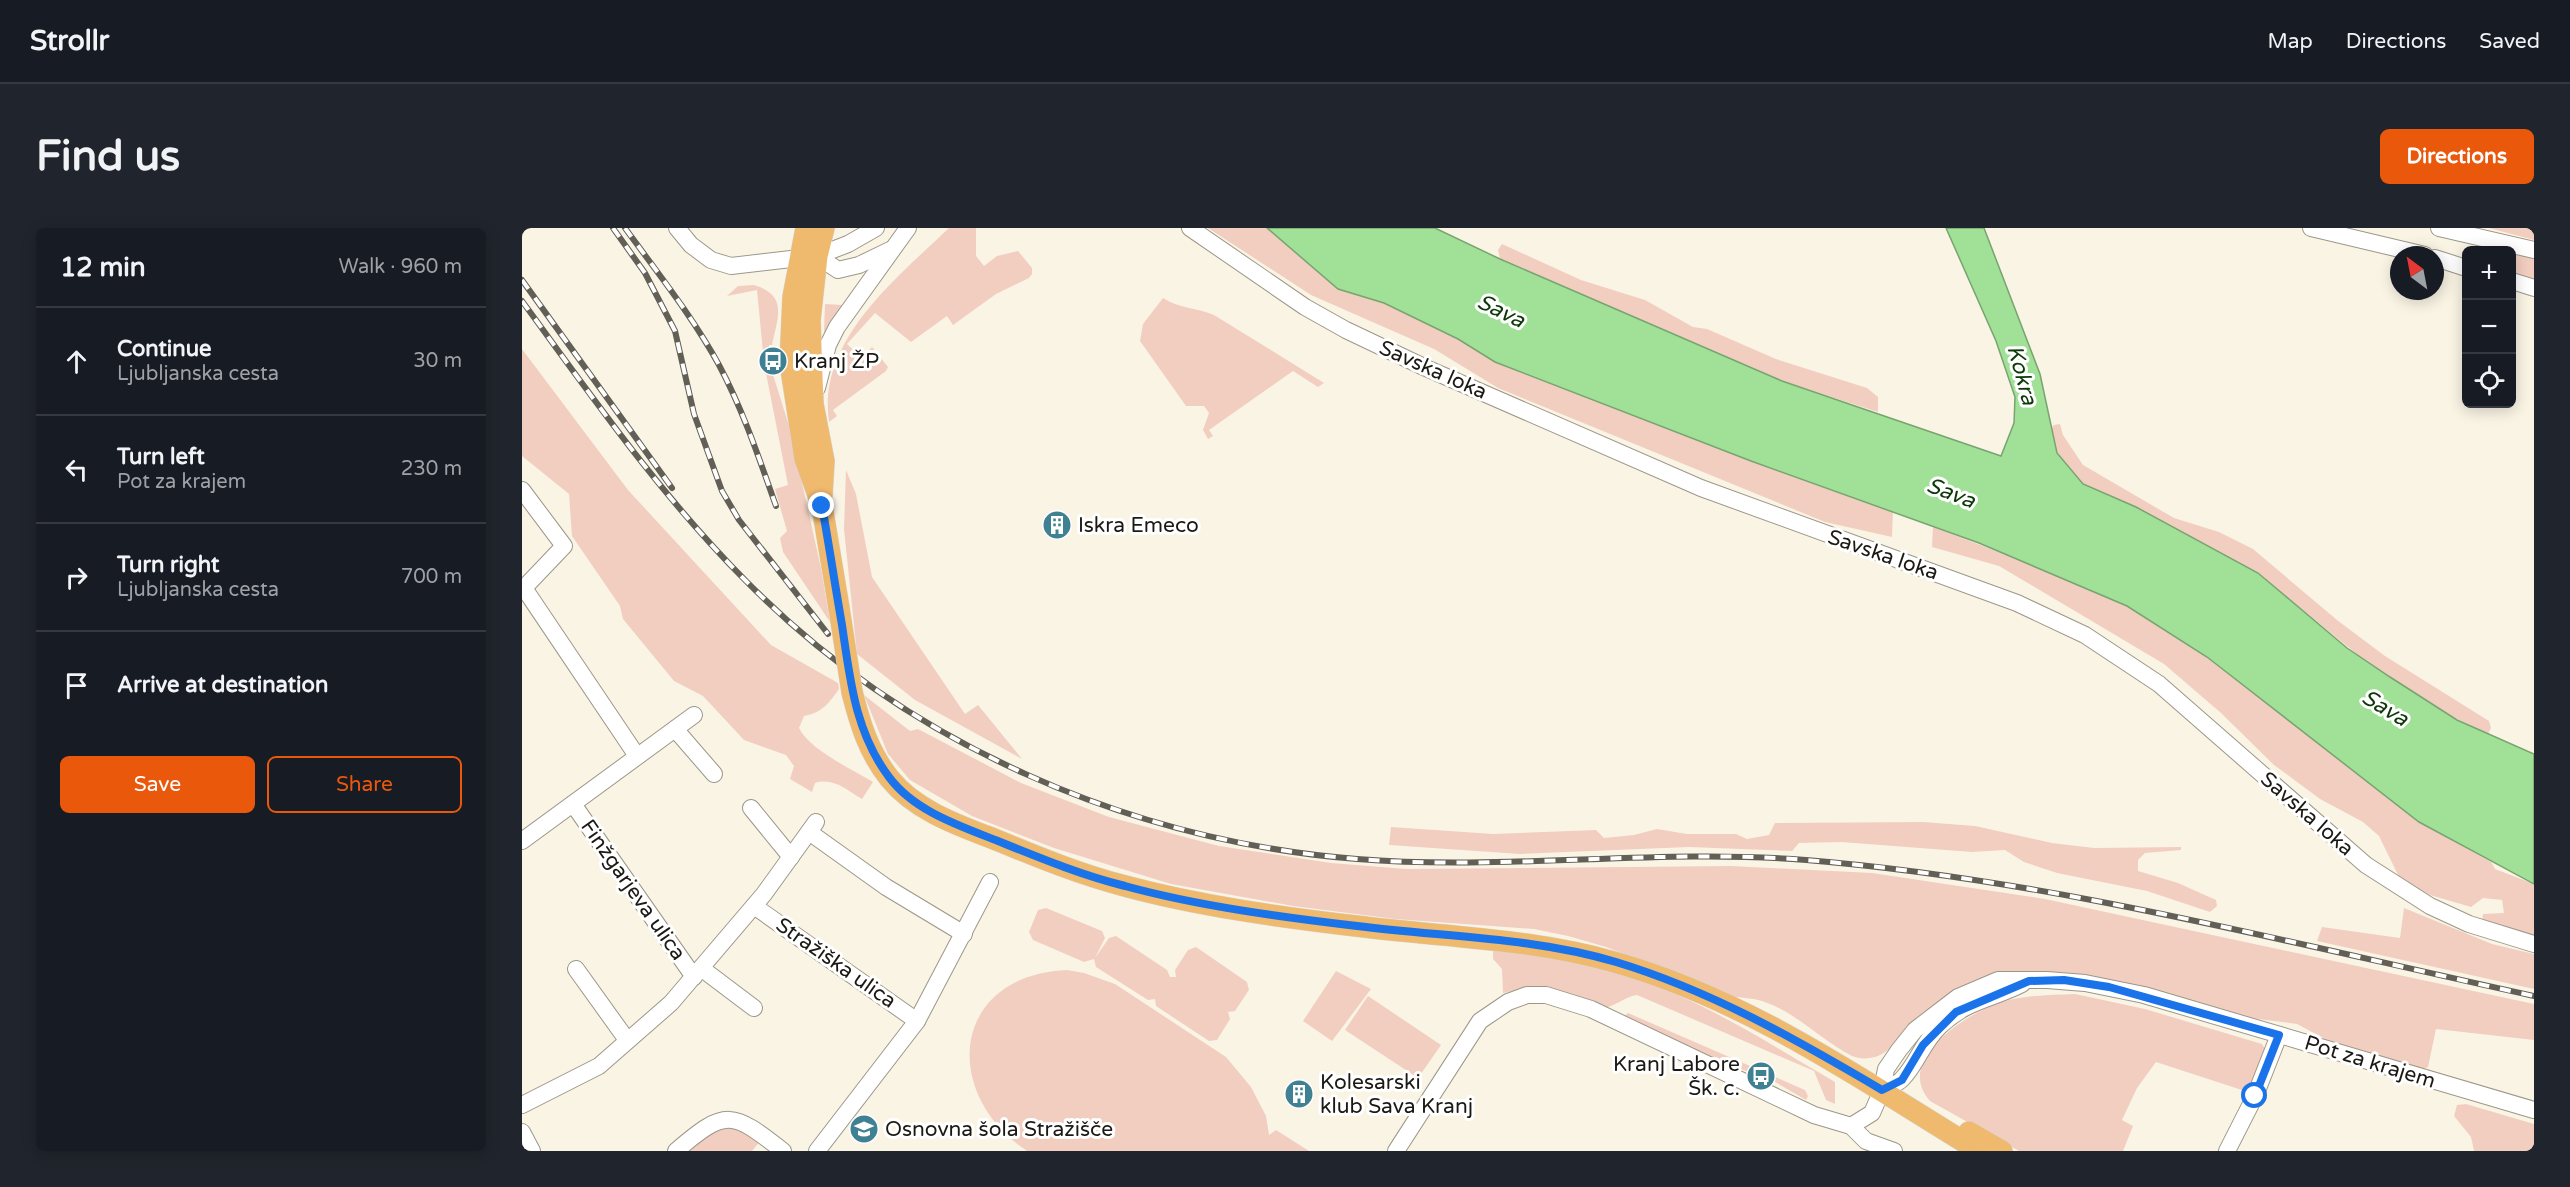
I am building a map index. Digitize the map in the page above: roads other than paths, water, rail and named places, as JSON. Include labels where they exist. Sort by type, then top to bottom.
[{"type":"main road","points":[[806,228],[813,404],[824,461],[822,506]]},
{"type":"main road","points":[[824,228],[808,256],[793,297],[790,363],[805,459],[822,506],[852,692],[864,735],[891,780],[924,808],[1025,852],[1124,886],[1169,896],[1356,926],[1557,948],[1616,962],[1732,1006],[1882,1090],[1979,1151]]},
{"type":"main road","points":[[1882,1090],[1912,1100],[2002,1151]]},
{"type":"street","points":[[677,228],[691,245],[711,260],[731,266],[808,256],[848,244],[876,228]]},
{"type":"street","points":[[813,404],[828,345],[837,327],[908,228]]},
{"type":"street","name":"Savska loka","points":[[1190,228],[1276,290],[1346,330],[1426,368],[1701,488],[1994,594],[2085,635],[2159,684],[2366,865],[2430,906],[2469,924],[2534,944]]},
{"type":"street","points":[[2311,228],[2390,247]]},
{"type":"street","points":[[2439,228],[2534,250]]},
{"type":"street","points":[[808,256],[838,270],[860,265],[882,256],[898,244]]},
{"type":"street","points":[[2444,261],[2462,266]]},
{"type":"street","points":[[2516,283],[2534,288]]},
{"type":"street","points":[[522,490],[564,546],[523,589],[637,756]]},
{"type":"street","points":[[522,841],[694,715]]},
{"type":"street","points":[[675,729],[714,774]]},
{"type":"street","name":"Finžgarjeva ulica","points":[[573,804],[697,973],[754,1008]]},
{"type":"street","points":[[751,808],[791,857]]},
{"type":"street","name":"Finžgarjeva ulica","points":[[522,1105],[599,1066],[671,1004],[754,906],[812,827],[886,887],[964,934]]},
{"type":"street","name":"Stražiška ulica","points":[[817,1151],[917,1021],[990,882]]},
{"type":"street","name":"Stražiška ulica","points":[[754,906],[917,1021]]},
{"type":"street","points":[[576,969],[627,1040]]},
{"type":"street","name":"Pot za krajem","points":[[1882,1090],[1902,1080],[1923,1045],[1956,1012],[2029,981],[2064,980],[2109,987],[2534,1110]]},
{"type":"street","points":[[1396,1151],[1480,1021],[1493,1010],[1527,995],[1546,995],[1591,1009],[1814,1115],[1851,1126],[1866,1141],[1894,1151]]},
{"type":"street","points":[[2227,1151],[2255,1096],[2279,1035]]},
{"type":"street","points":[[1851,1126],[1872,1113],[1882,1090]]},
{"type":"street","points":[[676,1151],[705,1127],[720,1119],[738,1120],[780,1148]]},
{"type":"street","points":[[522,1132],[532,1151]]},
{"type":"water","points":[[1267,228],[1435,228],[1500,259],[1782,381],[2001,456],[2014,423],[2015,397],[1996,341],[1946,228],[1984,228],[2040,374],[2057,453],[2083,484],[2136,507],[2258,573],[2347,648],[2390,677],[2457,720],[2534,754],[2534,884],[2419,822],[2207,657],[2127,606],[1979,543],[1751,461],[1495,362],[1458,339],[1384,303],[1338,289]]},
{"type":"railway","points":[[613,228],[645,273],[675,331],[694,414],[722,491],[739,520],[828,634]]},
{"type":"railway","points":[[625,228],[686,312],[719,365],[743,417],[776,506]]},
{"type":"railway","points":[[522,280],[672,488]]},
{"type":"railway","points":[[522,301],[656,481],[715,549],[809,639],[877,691],[950,736],[1026,774],[1106,806],[1188,831],[1272,849],[1357,859],[1469,863],[1694,856],[1750,857],[1898,869],[1990,882],[2172,916],[2534,996]]},
{"type":"place","name":"Kranj ŽP","points":[[773,361]]},
{"type":"place","name":"Iskra Emeco","points":[[1057,525]]},
{"type":"place","name":"Kranj Labore Šk. c.","points":[[1761,1076]]},
{"type":"place","name":"Kolesarski klub Sava Kranj","points":[[1299,1094]]},
{"type":"place","name":"Osnovna šola Stražišče","points":[[864,1129]]},
{"type":"water label","name":"Sava","points":[[1501,311]]},
{"type":"water label","name":"Kokra","points":[[2022,375]]},
{"type":"water label","name":"Sava","points":[[1951,493]]},
{"type":"water label","name":"Sava","points":[[2385,708]]}]
